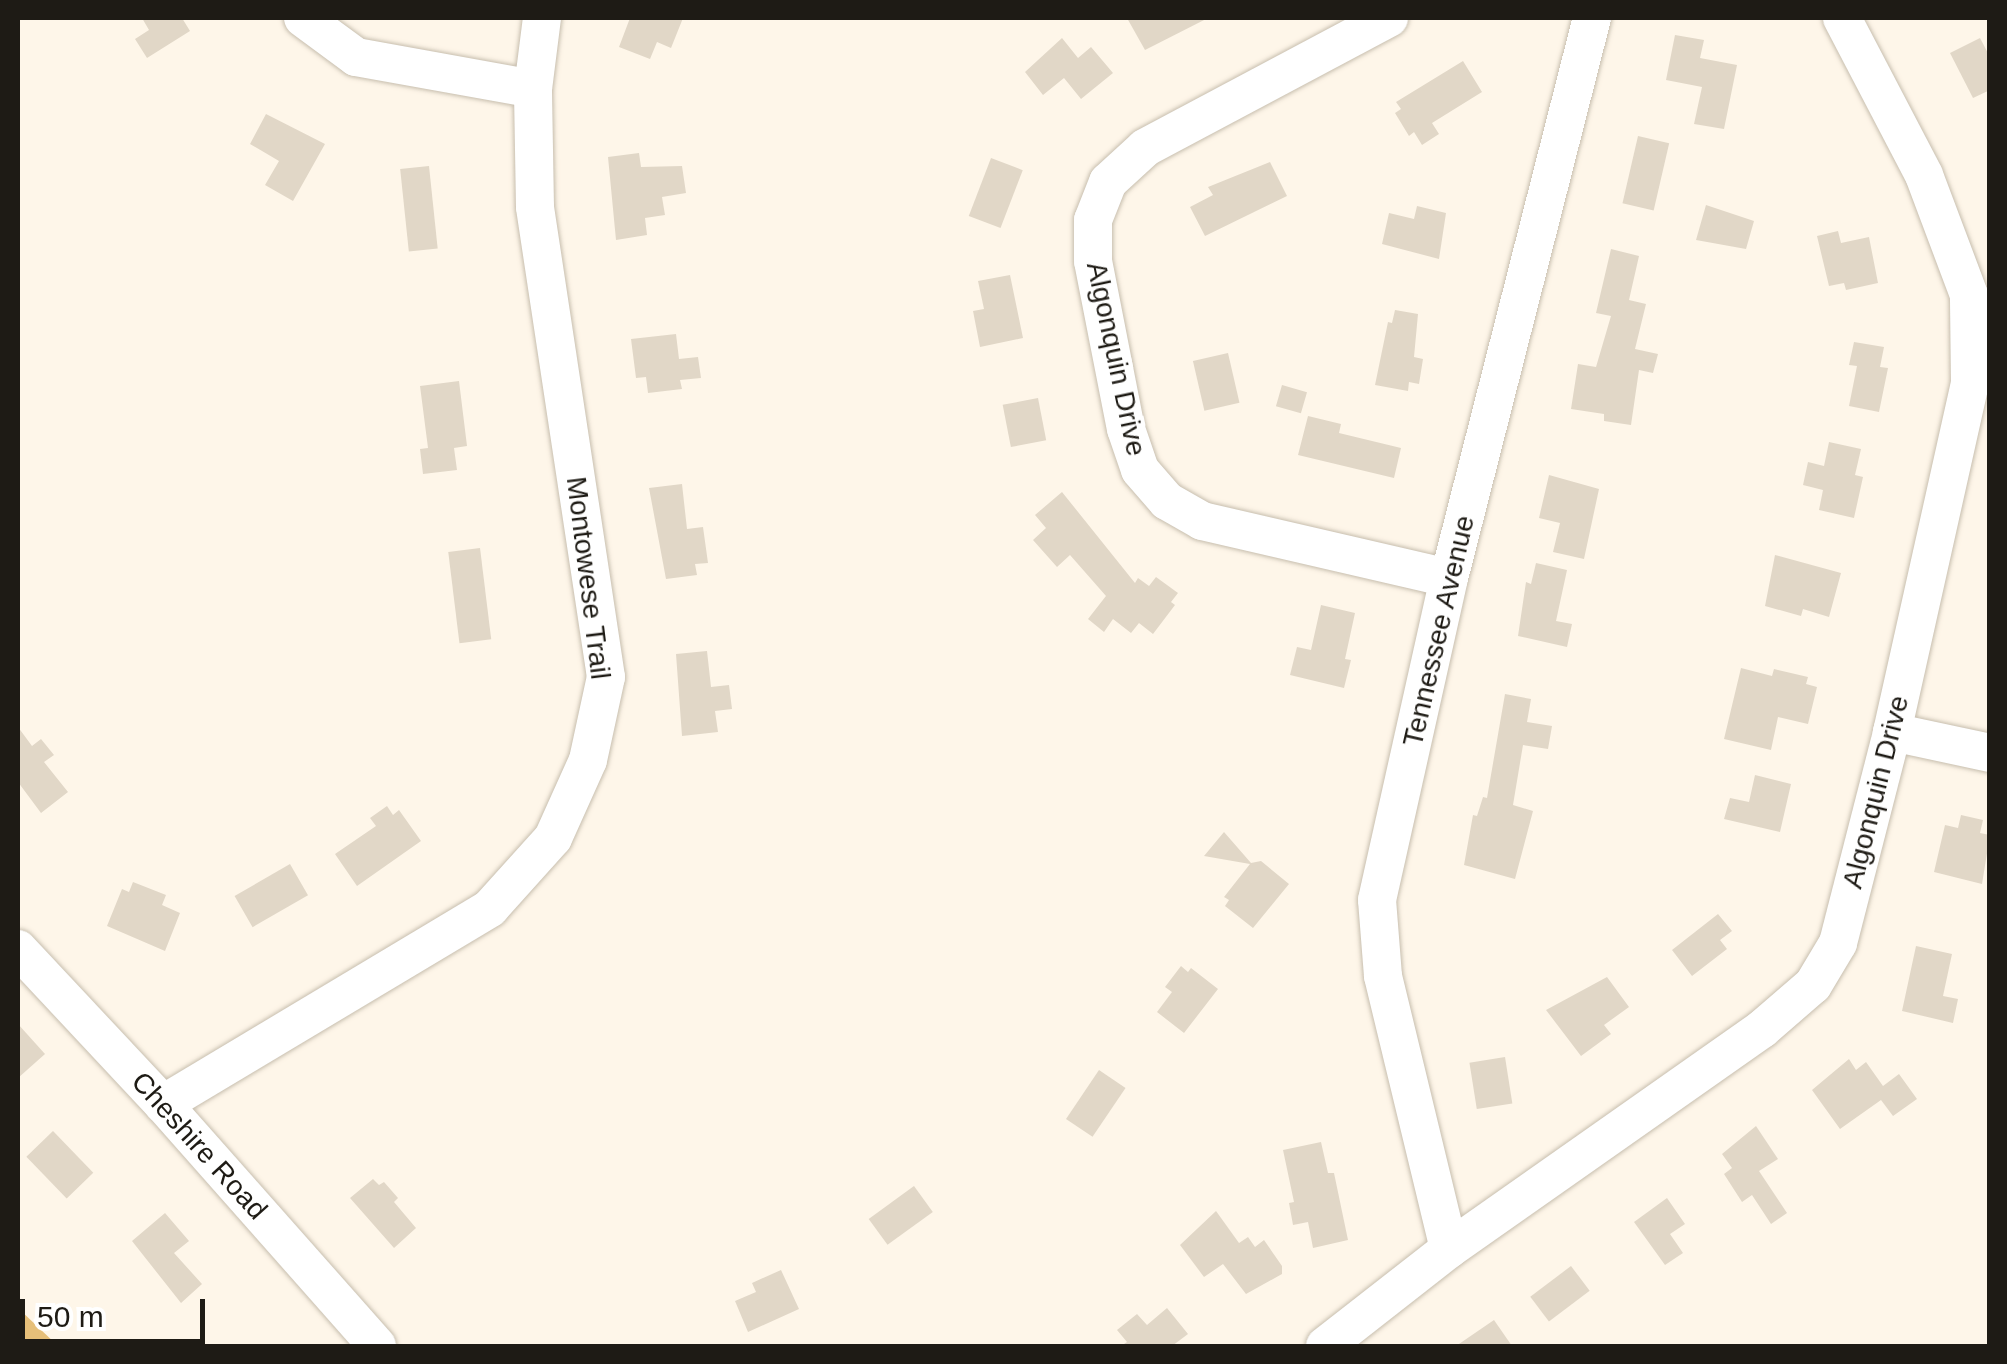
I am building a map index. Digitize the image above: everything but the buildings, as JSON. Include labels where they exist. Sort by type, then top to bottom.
[{"type":"street","points":[[304,18],[356,57],[532,89]]},
{"type":"street","name":"Montowese Trail","points":[[164,1104],[490,908],[553,838],[588,760],[606,678],[535,207],[532,89],[542,18]]},
{"type":"street","name":"Algonquin Drive","points":[[1388,18],[1146,148],[1108,182],[1093,220],[1092,262],[1126,429],[1140,470],[1167,501],[1202,521],[1450,578]]},
{"type":"street","name":"Tennessee Avenue","points":[[1449,1249],[1383,976],[1378,900],[1450,578],[1592,18]]},
{"type":"street","name":"Algonquin Drive","points":[[1325,1346],[1449,1249],[1762,1029],[1813,985],[1838,943],[1892,732],[1970,383],[1969,294],[1924,175],[1842,18]]},
{"type":"street","points":[[1892,732],[1990,753]]},
{"type":"street","name":"Cheshire Road","points":[[18,949],[164,1104],[377,1346]]},
{"type":"shaded area","points":[[18,1308],[58,1346],[18,1346]]}]
